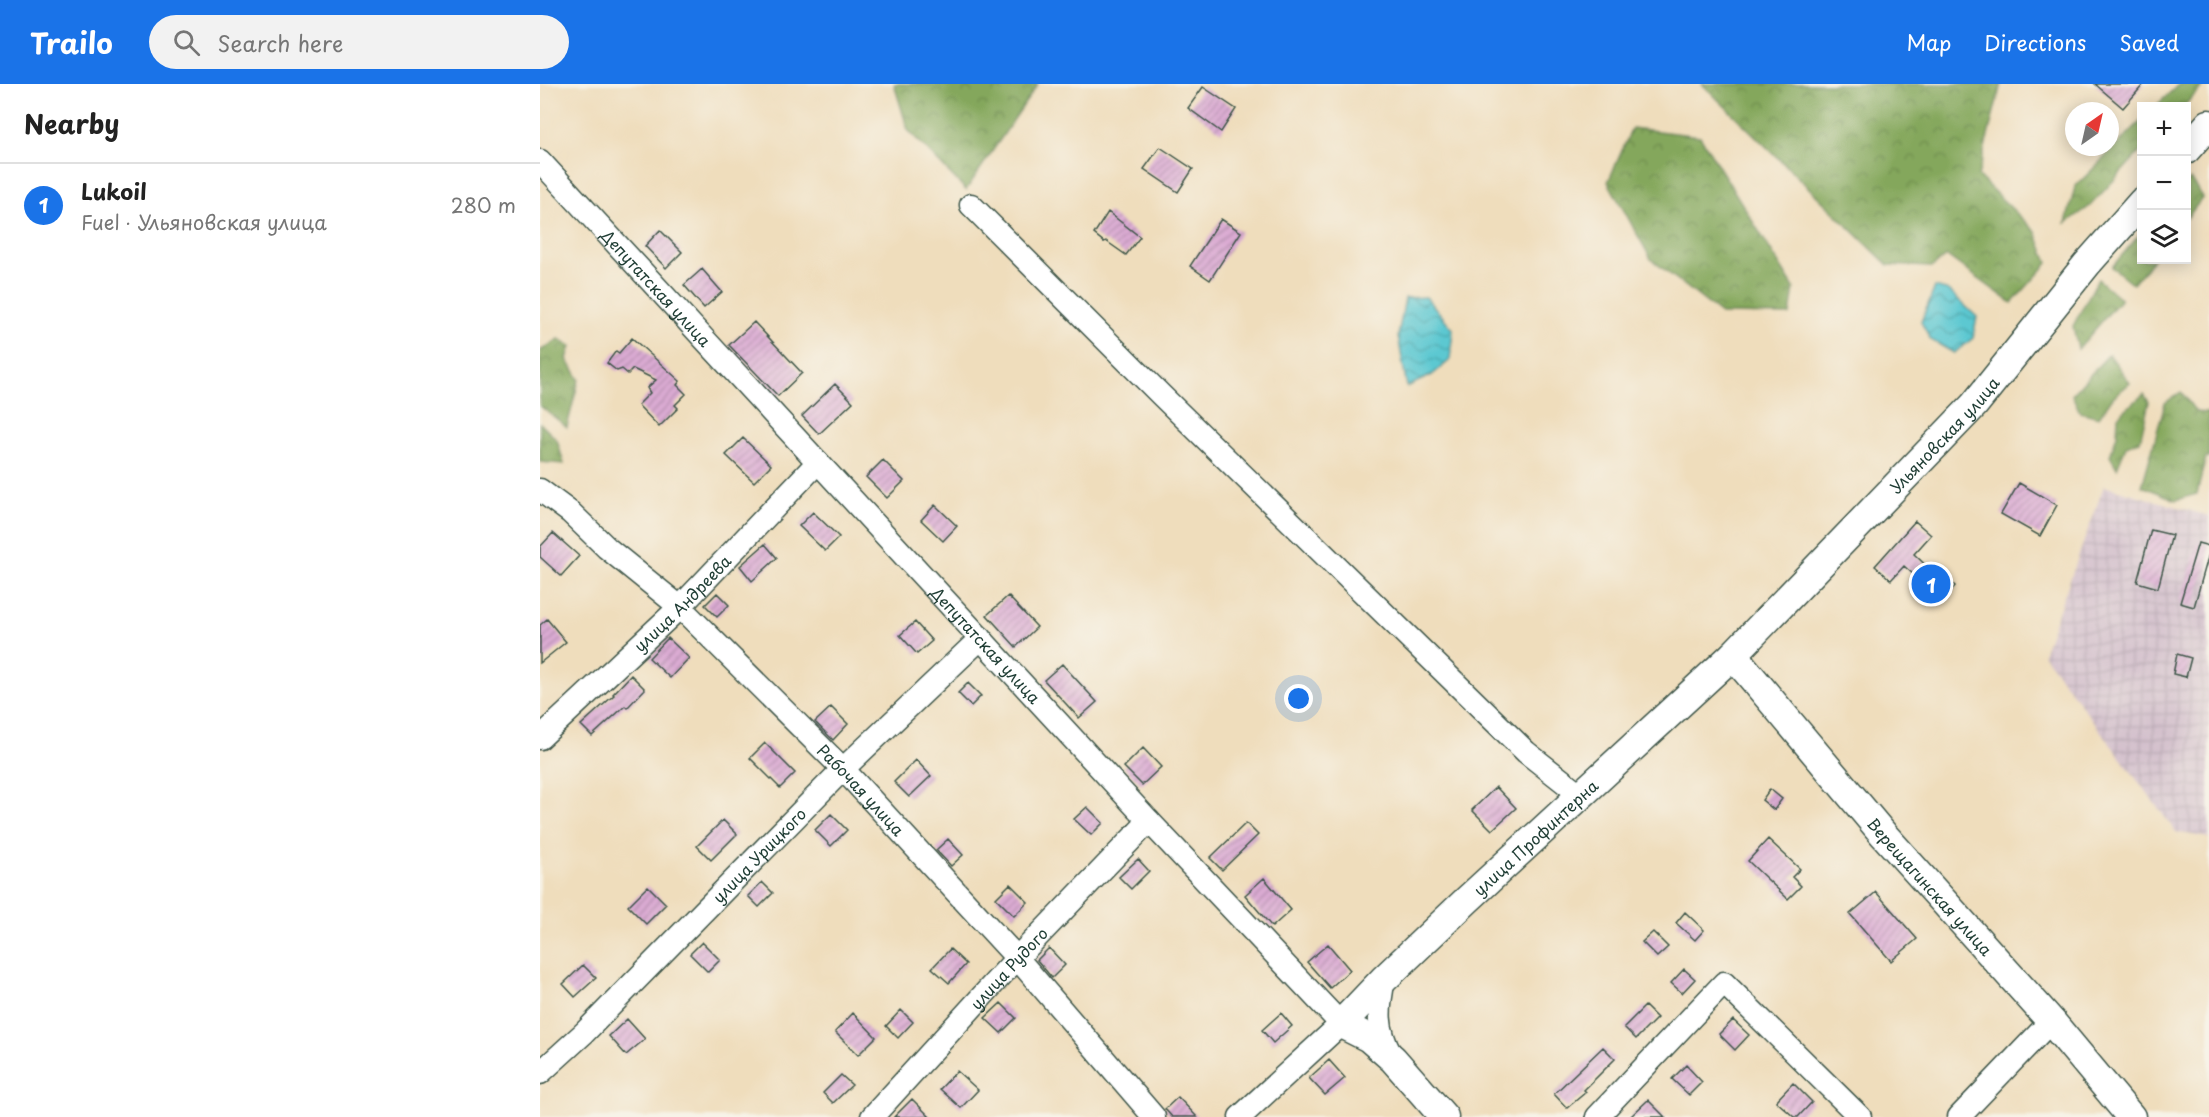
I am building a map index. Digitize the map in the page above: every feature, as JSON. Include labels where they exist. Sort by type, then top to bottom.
[{"type":"main road","points":[[2191,145],[2209,124]]},
{"type":"main road","name":"Ульяновская улица","points":[[1733,655],[1974,405],[2087,264],[2137,208]]},
{"type":"main road","name":"улица Профинтерна","points":[[1341,1024],[1384,979],[1467,900],[1733,655]]},
{"type":"main road","name":"Верещагинская улица","points":[[1733,655],[1884,836],[2051,1021],[2131,1117]]},
{"type":"main road","name":"Депутатская улица","points":[[1341,1024],[1369,1038],[1393,1059],[1444,1117]]},
{"type":"street","name":"Депутатская улица","points":[[540,161],[1149,821],[1341,1024]]},
{"type":"street","points":[[971,205],[1152,387],[1526,753],[1582,796]]},
{"type":"street","name":"улица Андреева","points":[[540,738],[680,607],[818,462]]},
{"type":"street","name":"Рабочая улица","points":[[540,490],[571,513],[607,548],[680,607],[843,769],[1017,958],[1154,1117]]},
{"type":"street","name":"улица Урицкого","points":[[540,1073],[584,1032],[843,769],[981,638]]},
{"type":"street","name":"улица Рудого","points":[[872,1117],[1017,958],[1149,821]]},
{"type":"street","points":[[1384,979],[1379,1002],[1379,1021],[1382,1038],[1393,1059]]},
{"type":"street","points":[[1597,1117],[1724,983],[1860,1117]]},
{"type":"street","points":[[1959,1117],[2051,1021]]},
{"type":"street","points":[[1240,1117],[1341,1024]]},
{"type":"shaded area","points":[[2104,486],[2209,516],[2209,838],[2176,832],[2043,654]]},
{"type":"green space","points":[[894,84],[1038,84],[966,190],[908,130]]},
{"type":"green space","points":[[1702,84],[2001,84],[1978,176],[2036,232],[2048,263],[2012,303],[1947,256],[1932,267],[1888,265]]},
{"type":"green space","points":[[2179,84],[2203,84],[2188,102],[2160,102]]},
{"type":"green space","points":[[2137,125],[2137,155],[2089,207],[2066,223],[2075,187],[2106,156],[2119,156],[2119,143]]},
{"type":"green space","points":[[1632,128],[1700,136],[1794,288],[1790,315],[1721,314],[1651,259],[1608,182]]},
{"type":"green space","points":[[2191,180],[2203,197],[2191,213]]},
{"type":"green space","points":[[2137,238],[2137,264],[2150,264],[2133,284],[2112,267]]},
{"type":"green space","points":[[2098,279],[2121,299],[2078,349],[2073,326]]},
{"type":"green space","points":[[559,339],[571,346],[567,359],[579,379],[567,427],[540,406],[540,351]]},
{"type":"green space","points":[[2109,354],[2130,383],[2113,397],[2099,417],[2080,412],[2072,395]]},
{"type":"green space","points":[[2181,392],[2196,412],[2209,413],[2209,458],[2206,457],[2197,494],[2176,500],[2142,486],[2165,403]]},
{"type":"green space","points":[[2144,394],[2149,402],[2140,441],[2126,446],[2117,468],[2110,456],[2117,435],[2118,416]]},
{"type":"green space","points":[[540,423],[557,440],[564,464],[540,462]]},
{"type":"water","points":[[1935,287],[1949,291],[1977,317],[1973,338],[1954,353],[1931,340],[1921,322]]},
{"type":"water","points":[[1426,297],[1453,329],[1450,360],[1432,375],[1407,387],[1398,336],[1405,298]]},
{"type":"building","points":[[2095,84],[2144,84],[2123,108],[2119,102]]},
{"type":"building","points":[[1203,87],[1236,109],[1221,132],[1188,108]]},
{"type":"building","points":[[1160,147],[1193,169],[1178,192],[1144,169]]},
{"type":"building","points":[[1108,212],[1140,237],[1126,255],[1094,234]]},
{"type":"building","points":[[1221,219],[1241,232],[1210,280],[1190,266]]},
{"type":"building","points":[[660,230],[682,252],[666,268],[645,246]]},
{"type":"building","points":[[702,269],[722,292],[704,308],[684,285]]},
{"type":"building","points":[[754,322],[802,373],[778,396],[729,345]]},
{"type":"building","points":[[632,338],[680,381],[677,385],[686,394],[675,405],[678,408],[659,427],[638,405],[650,393],[647,388],[656,380],[633,369],[628,374],[622,369],[617,371],[607,363],[616,351],[619,353]]},
{"type":"building","points":[[835,384],[853,402],[819,434],[802,416]]},
{"type":"building","points":[[743,438],[771,465],[754,482],[726,455]]},
{"type":"building","points":[[883,460],[904,481],[887,498],[866,477]]},
{"type":"building","points":[[2019,483],[2057,505],[2040,536],[2001,514]]},
{"type":"building","points":[[935,505],[957,526],[943,541],[921,520]]},
{"type":"building","points":[[813,512],[839,537],[825,551],[799,526]]},
{"type":"building","points":[[1915,521],[1931,535],[1914,554],[1935,574],[1938,570],[1955,586],[1938,605],[1918,588],[1923,583],[1904,566],[1891,580],[1875,566]]},
{"type":"building","points":[[2151,530],[2172,535],[2158,588],[2137,582]]},
{"type":"building","points":[[553,533],[579,556],[561,576],[540,557],[540,547]]},
{"type":"building","points":[[2198,543],[2209,546],[2209,554],[2194,607],[2180,603]]},
{"type":"building","points":[[765,544],[777,558],[752,581],[740,566]]},
{"type":"building","points":[[717,593],[729,605],[717,617],[705,605]]},
{"type":"building","points":[[1008,596],[1037,627],[1016,647],[987,615]]},
{"type":"building","points":[[547,619],[566,642],[540,663],[540,625]]},
{"type":"building","points":[[915,622],[932,641],[917,654],[900,635]]},
{"type":"building","points":[[668,638],[689,658],[670,678],[649,658]]},
{"type":"building","points":[[2177,654],[2191,658],[2186,677],[2173,674]]},
{"type":"building","points":[[1062,664],[1097,702],[1079,718],[1044,680]]},
{"type":"building","points":[[631,675],[645,689],[627,708],[625,706],[592,736],[581,725],[614,695]]},
{"type":"building","points":[[968,683],[981,696],[971,706],[958,693]]},
{"type":"building","points":[[831,707],[848,724],[833,740],[815,722]]},
{"type":"building","points":[[765,743],[795,773],[780,788],[750,758]]},
{"type":"building","points":[[1143,748],[1161,767],[1142,785],[1124,767]]},
{"type":"building","points":[[916,760],[931,776],[909,797],[894,782]]},
{"type":"building","points":[[1496,787],[1516,808],[1492,830],[1472,810]]},
{"type":"building","points":[[1770,789],[1782,799],[1774,810],[1762,800]]},
{"type":"building","points":[[1087,807],[1103,823],[1091,835],[1074,819]]},
{"type":"building","points":[[831,814],[847,830],[831,846],[815,830]]},
{"type":"building","points":[[723,820],[737,834],[711,860],[697,846]]},
{"type":"building","points":[[1246,823],[1258,835],[1222,870],[1210,858]]},
{"type":"building","points":[[948,839],[963,855],[951,866],[936,850]]},
{"type":"building","points":[[1768,839],[1800,869],[1792,877],[1801,886],[1788,899],[1748,861]]},
{"type":"building","points":[[1138,859],[1149,871],[1131,889],[1119,877]]},
{"type":"building","points":[[1264,878],[1291,910],[1272,927],[1245,895]]},
{"type":"building","points":[[762,882],[773,893],[759,907],[748,896]]},
{"type":"building","points":[[1010,884],[1028,902],[1014,916],[996,898]]},
{"type":"building","points":[[648,886],[666,904],[646,924],[628,906]]},
{"type":"building","points":[[1876,892],[1917,939],[1891,961],[1850,914]]},
{"type":"building","points":[[1685,912],[1704,930],[1695,940],[1676,923]]},
{"type":"building","points":[[1653,932],[1668,947],[1657,957],[1642,942]]},
{"type":"building","points":[[702,942],[720,960],[708,972],[690,954]]},
{"type":"building","points":[[1328,944],[1350,970],[1330,988],[1307,962]]},
{"type":"building","points":[[1049,948],[1065,965],[1052,978],[1037,960]]},
{"type":"building","points":[[950,949],[966,964],[949,983],[932,968]]},
{"type":"building","points":[[583,965],[596,978],[575,997],[563,984]]},
{"type":"building","points":[[1684,969],[1695,979],[1682,993],[1671,983]]},
{"type":"building","points":[[1001,1003],[1016,1018],[1001,1033],[985,1018]]},
{"type":"building","points":[[1645,1006],[1657,1018],[1636,1039],[1624,1027]]},
{"type":"building","points":[[901,1010],[913,1022],[898,1038],[886,1026]]},
{"type":"building","points":[[853,1013],[876,1037],[858,1055],[835,1032]]},
{"type":"building","points":[[1281,1013],[1292,1026],[1273,1043],[1262,1030]]},
{"type":"building","points":[[627,1019],[645,1039],[626,1055],[609,1036]]},
{"type":"building","points":[[1733,1020],[1749,1035],[1735,1050],[1719,1034]]},
{"type":"building","points":[[1603,1047],[1615,1059],[1584,1090],[1586,1092],[1567,1108],[1554,1094]]},
{"type":"building","points":[[1329,1060],[1345,1078],[1325,1095],[1309,1078]]},
{"type":"building","points":[[1686,1065],[1702,1082],[1689,1095],[1672,1079]]},
{"type":"building","points":[[957,1071],[978,1090],[961,1108],[940,1089]]},
{"type":"building","points":[[841,1075],[852,1085],[833,1103],[823,1093]]},
{"type":"building","points":[[1793,1083],[1812,1102],[1798,1117],[1794,1117],[1776,1101]]},
{"type":"building","points":[[1178,1097],[1197,1117],[1172,1117],[1165,1109]]},
{"type":"building","points":[[912,1099],[930,1117],[894,1117]]},
{"type":"building","points":[[1648,1100],[1665,1117],[1630,1117]]},
{"type":"place","name":"Lukoil","points":[[1931,584]]}]
